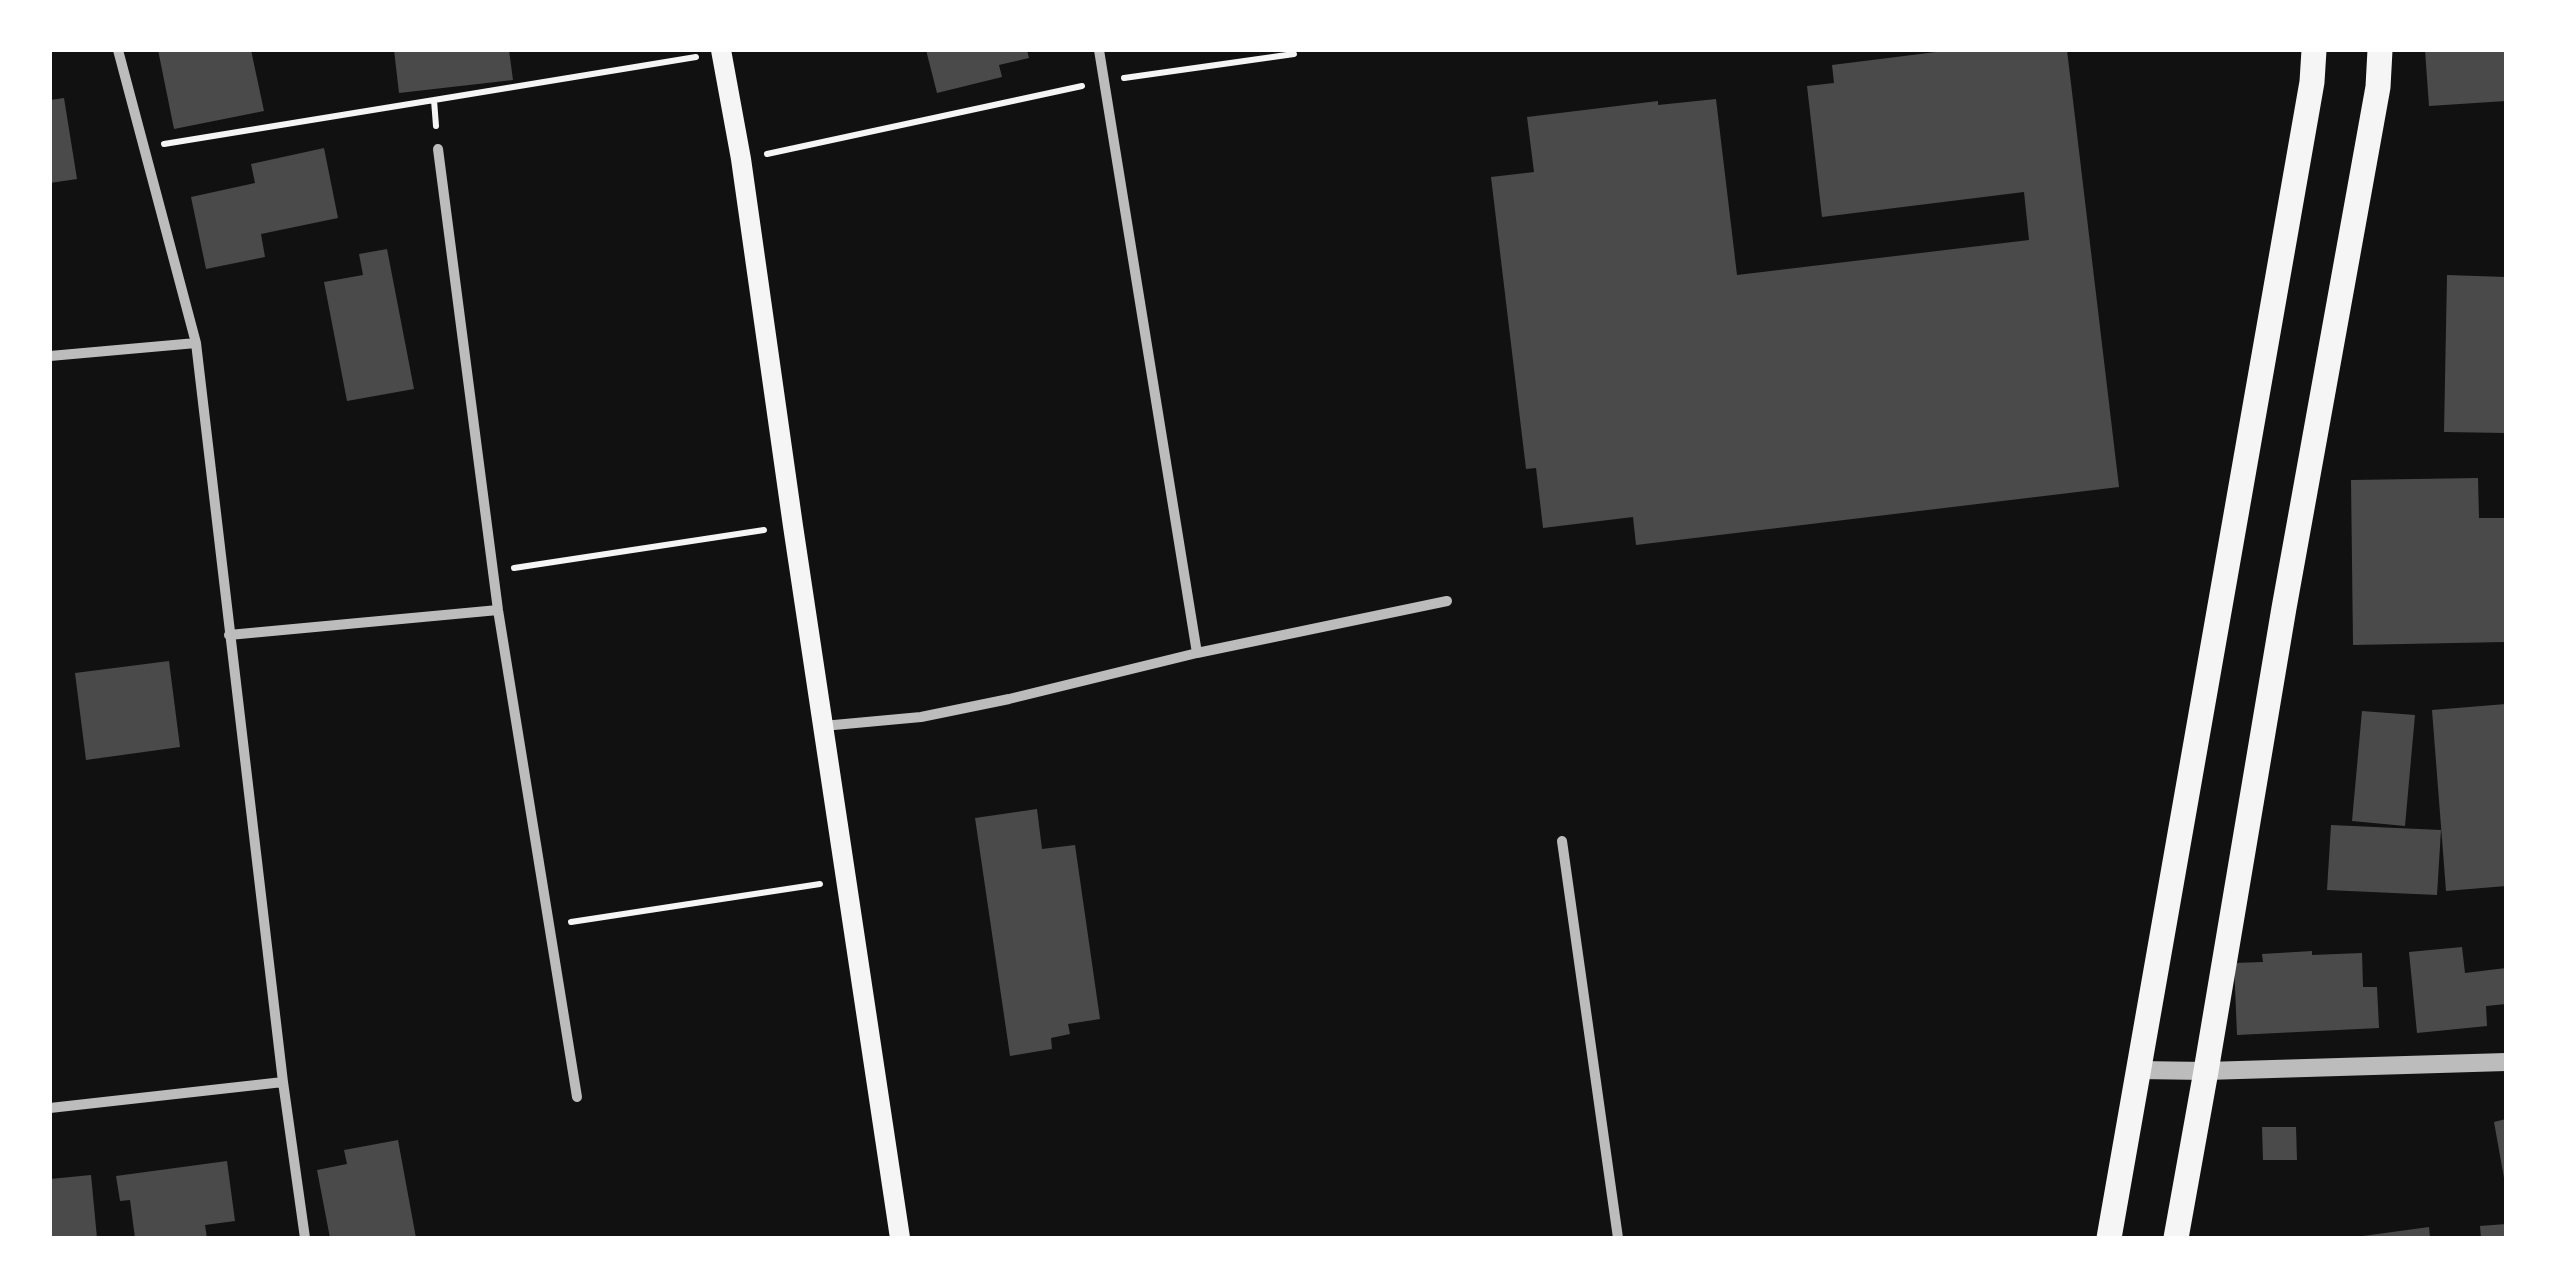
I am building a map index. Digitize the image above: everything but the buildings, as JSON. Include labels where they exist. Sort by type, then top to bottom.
[{"type":"main road","points":[[2109,1238],[2314,50]]},
{"type":"main road","points":[[2176,1238],[2374,106],[2380,50]]},
{"type":"main road","points":[[722,52],[900,1238]]},
{"type":"street","points":[[118,50],[196,344],[305,1238]]},
{"type":"street","points":[[1099,50],[1197,653]]},
{"type":"street","points":[[438,149],[498,610],[577,1097]]},
{"type":"street","points":[[50,356],[196,344]]},
{"type":"street","points":[[823,726],[920,716],[1009,699],[1197,653],[1447,601]]},
{"type":"street","points":[[229,635],[498,610]]},
{"type":"street","points":[[1562,841],[1618,1238]]},
{"type":"street","points":[[2138,1070],[2506,1062]]},
{"type":"street","points":[[50,1108],[283,1082]]},
{"type":"path","points":[[144,147],[722,52]]},
{"type":"path","points":[[741,159],[1104,81],[1294,54]]},
{"type":"path","points":[[434,100],[438,149]]},
{"type":"path","points":[[493,571],[793,526]]},
{"type":"path","points":[[550,925],[846,880]]}]
